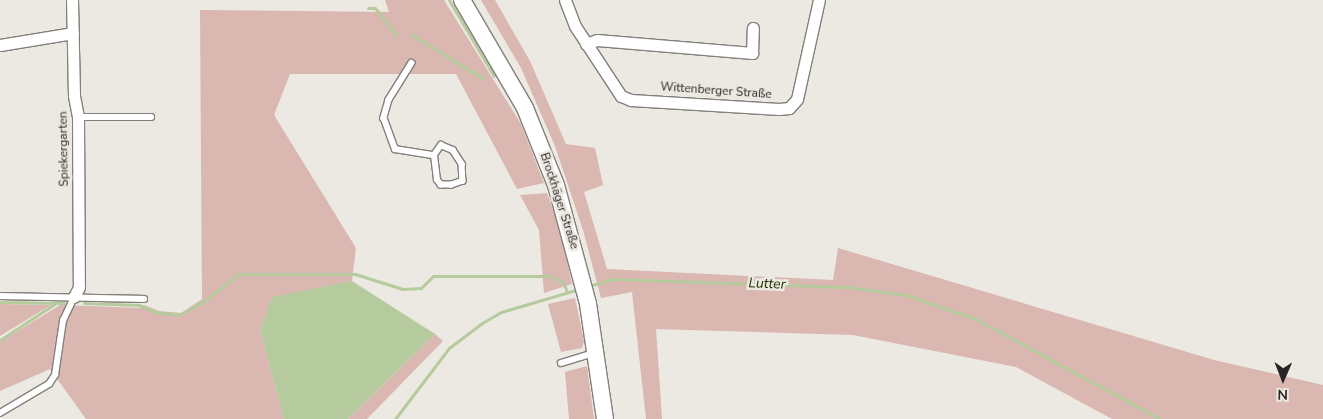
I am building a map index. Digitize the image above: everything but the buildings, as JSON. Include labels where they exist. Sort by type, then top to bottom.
[{"type":"main road","name":"Brockhäger Straße","points":[[462,0],[525,108],[556,185],[580,264],[597,352],[605,419]]},
{"type":"street","name":"Spiekergarten","points":[[72,0],[74,96],[78,118],[79,287],[74,297]]},
{"type":"street","name":"Wittenberger Straße","points":[[565,0],[586,44],[615,90],[631,100],[789,108],[797,98],[808,60],[819,0]]},
{"type":"street","points":[[586,44],[597,40],[752,53],[753,28]]},
{"type":"street","points":[[0,45],[73,33]]},
{"type":"lane","points":[[412,63],[389,100],[384,118],[395,149],[434,155]]},
{"type":"lane","points":[[78,118],[151,117]]},
{"type":"lane","points":[[441,145],[453,150],[462,164],[462,181],[441,185],[433,170],[434,155],[441,145]]},
{"type":"lane","points":[[0,296],[144,299]]},
{"type":"lane","points":[[0,413],[49,384],[55,375],[63,321],[74,297]]},
{"type":"lane","points":[[561,363],[597,352]]},
{"type":"shaded area","points":[[385,0],[444,0],[521,124],[544,183],[517,189],[456,74],[290,74],[274,115],[356,248],[352,281],[272,298],[260,330],[284,419],[86,419],[50,369],[0,391],[0,342],[60,305],[142,308],[144,305],[159,311],[181,313],[202,299],[200,10],[389,12]]},
{"type":"shaded area","points":[[481,0],[495,0],[530,61],[566,144],[595,148],[603,185],[584,192],[607,269],[833,280],[838,248],[1214,360],[1323,385],[1323,419],[1112,419],[1016,367],[853,335],[656,329],[662,419],[646,419],[632,292],[601,298],[583,230],[555,146],[521,68]]},
{"type":"shaded area","points":[[547,193],[560,229],[572,284],[544,293],[539,230],[520,195]]},
{"type":"shaded area","points":[[352,281],[435,334],[348,419],[284,419],[260,330],[272,297]]},
{"type":"shaded area","points":[[575,298],[584,341],[582,348],[561,352],[548,304]]},
{"type":"shaded area","points":[[0,304],[51,305],[0,336]]},
{"type":"shaded area","points":[[435,334],[443,341],[367,419],[348,419]]},
{"type":"shaded area","points":[[587,366],[594,419],[569,419],[565,372]]},
{"type":"waterway","points":[[449,0],[494,76]]},
{"type":"waterway","points":[[368,8],[375,8],[396,35]]},
{"type":"waterway","points":[[412,35],[484,79]]},
{"type":"waterway","points":[[84,303],[139,305],[159,313],[181,314],[204,301],[239,274],[355,274],[403,289],[421,288],[433,276],[551,276],[563,282],[567,292]]},
{"type":"waterway","name":"Lutter","points":[[588,286],[615,279],[848,287],[906,295],[976,319],[1160,419]]},
{"type":"waterway","name":"Lutter","points":[[395,419],[449,348],[482,323],[501,312],[579,289]]},
{"type":"waterway","points":[[0,302],[64,303]]},
{"type":"waterway","points":[[0,340],[56,303]]}]
